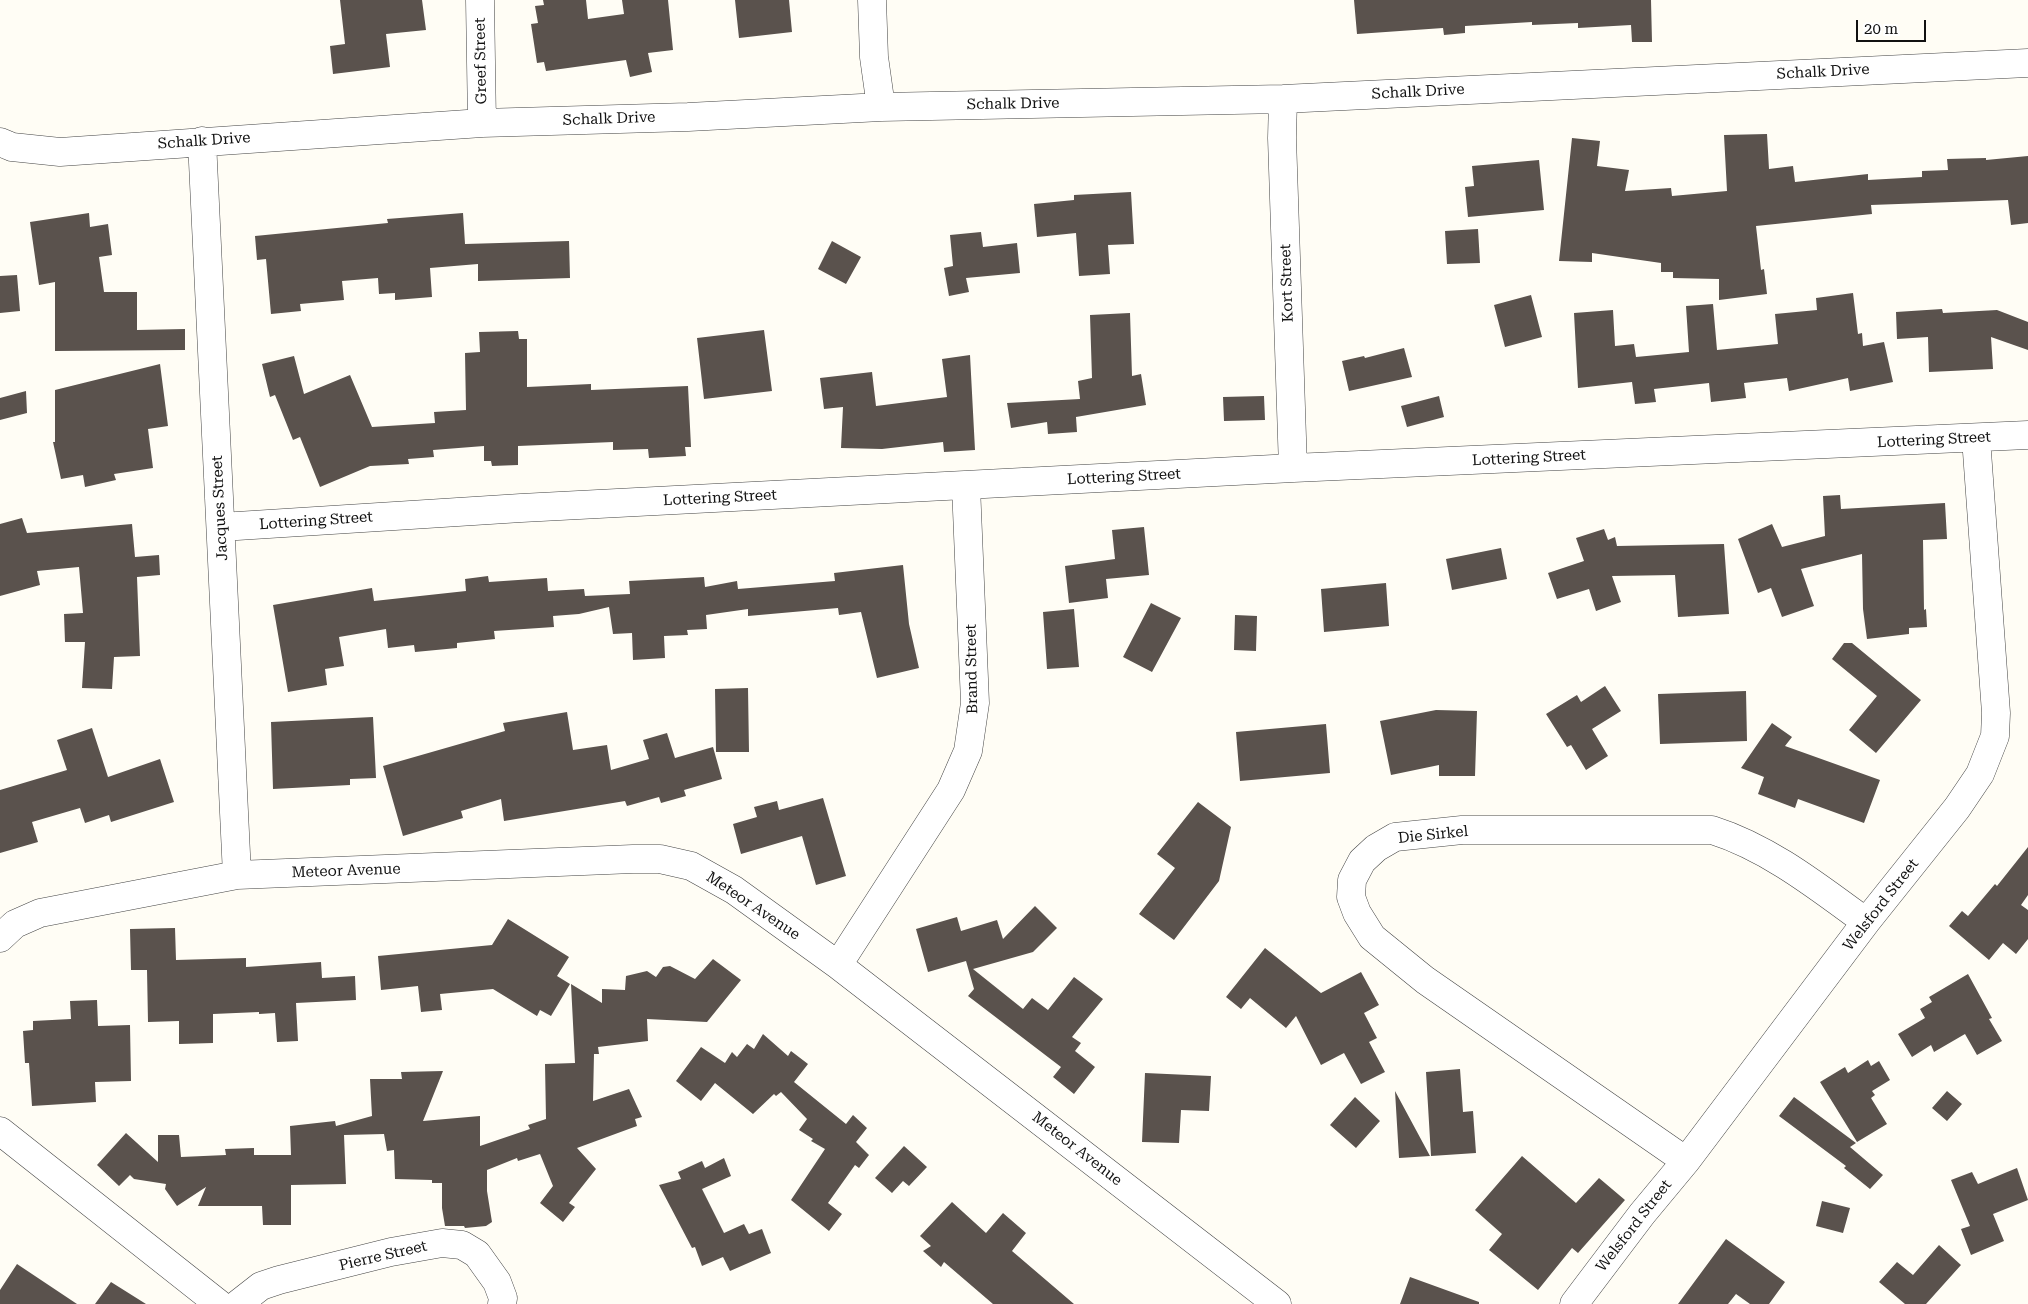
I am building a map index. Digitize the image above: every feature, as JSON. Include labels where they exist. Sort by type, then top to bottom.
[{"type":"street","name":"Greef Street","points":[[480,0],[482,123]]},
{"type":"street","points":[[872,0],[874,57],[881,106]]},
{"type":"street","name":"Schalk Drive","points":[[0,142],[12,146],[60,152],[482,123],[688,117],[881,106],[1283,99],[2028,62]]},
{"type":"street","name":"Kort Street","points":[[1283,99],[1282,138],[1293,468]]},
{"type":"street","name":"Jacques Street","points":[[202,141],[237,876]]},
{"type":"street","name":"Lottering Street","points":[[221,527],[521,508],[1293,468],[2028,436]]},
{"type":"street","name":"Welsford Street","points":[[1574,1304],[1642,1214],[1686,1161],[1866,922],[1957,808],[1980,774],[1995,736],[1996,713],[1976,438]]},
{"type":"street","name":"Brand Street","points":[[838,965],[951,790],[968,750],[974,703],[966,486]]},
{"type":"street","name":"Die Sirkel","points":[[1686,1161],[1424,980],[1372,937],[1357,913],[1351,897],[1352,880],[1362,861],[1376,848],[1395,837],[1462,830],[1712,830],[1733,837],[1798,872],[1866,922]]},
{"type":"street","name":"Meteor Avenue","points":[[0,938],[15,924],[40,913],[237,876],[660,859],[691,866],[734,890],[838,965],[1277,1304]]},
{"type":"street","points":[[0,1131],[218,1304]]},
{"type":"street","name":"Pierre Street","points":[[238,1304],[261,1286],[279,1280],[391,1252],[442,1243],[462,1245],[477,1254],[497,1282],[503,1298],[502,1304]]},
{"type":"building","points":[[340,0],[422,0],[426,30],[386,34],[390,67],[333,74],[330,46],[345,44]]},
{"type":"building","points":[[543,0],[586,0],[588,19],[624,14],[622,0],[668,0],[673,50],[648,53],[652,72],[630,77],[626,60],[546,71],[544,62],[537,63],[531,24],[538,23],[535,6],[544,5]]},
{"type":"building","points":[[735,0],[789,0],[792,32],[739,38]]},
{"type":"building","points":[[1354,0],[1651,0],[1652,42],[1632,42],[1631,25],[1578,28],[1578,23],[1532,25],[1532,22],[1465,26],[1465,33],[1444,35],[1443,28],[1357,34]]},
{"type":"building","points":[[1767,134],[1769,169],[1793,166],[1795,182],[1868,174],[1868,180],[1922,177],[1922,171],[1948,170],[1947,159],[1986,158],[1986,160],[2028,156],[2028,223],[2011,225],[2008,200],[1871,205],[1872,214],[1756,226],[1761,270],[1764,269],[1767,294],[1719,300],[1719,279],[1673,278],[1673,272],[1661,272],[1661,263],[1592,253],[1592,262],[1559,261],[1572,138],[1600,141],[1597,166],[1629,170],[1625,191],[1671,188],[1672,196],[1727,191],[1724,135]]},
{"type":"building","points":[[1539,160],[1544,210],[1468,217],[1465,187],[1474,186],[1472,166]]},
{"type":"building","points":[[1131,192],[1134,244],[1108,245],[1110,274],[1079,276],[1076,233],[1037,237],[1034,204],[1074,200],[1074,195]]},
{"type":"building","points":[[89,213],[90,227],[108,224],[112,255],[99,257],[104,292],[137,292],[137,330],[185,329],[185,350],[55,351],[55,282],[39,285],[30,222]]},
{"type":"building","points":[[463,213],[465,244],[569,241],[570,278],[478,281],[478,264],[430,268],[432,297],[395,300],[395,293],[379,294],[378,278],[342,281],[344,300],[300,304],[301,311],[271,314],[266,259],[257,260],[255,236],[388,223],[387,219]]},
{"type":"building","points":[[1478,229],[1480,263],[1447,264],[1445,231]]},
{"type":"building","points":[[981,232],[983,247],[1017,243],[1020,273],[966,278],[969,292],[949,296],[944,268],[953,266],[950,235]]},
{"type":"building","points":[[832,241],[861,257],[846,284],[818,269]]},
{"type":"building","points":[[17,275],[20,311],[0,313],[0,276]]},
{"type":"building","points":[[1853,293],[1858,334],[1862,333],[1863,346],[1884,342],[1893,382],[1850,391],[1848,378],[1789,391],[1787,378],[1744,383],[1746,398],[1711,402],[1709,383],[1654,389],[1656,402],[1635,404],[1632,382],[1578,388],[1574,313],[1613,310],[1615,346],[1634,344],[1636,357],[1689,352],[1686,306],[1713,304],[1717,350],[1778,344],[1775,314],[1817,310],[1816,298]]},
{"type":"building","points":[[1531,295],[1542,337],[1505,347],[1494,305]]},
{"type":"building","points":[[1942,309],[1943,313],[1997,310],[2028,322],[2028,350],[1991,337],[1993,369],[1929,372],[1928,337],[1897,339],[1896,312]]},
{"type":"building","points":[[1130,313],[1132,376],[1141,374],[1146,405],[1076,417],[1077,432],[1048,434],[1047,422],[1011,428],[1007,403],[1080,399],[1078,381],[1092,378],[1090,315]]},
{"type":"building","points":[[764,330],[772,391],[704,399],[697,338]]},
{"type":"building","points":[[518,331],[519,339],[527,339],[527,387],[591,384],[591,390],[688,386],[691,447],[685,447],[686,456],[649,458],[648,449],[613,450],[613,442],[518,446],[518,465],[492,466],[491,461],[484,461],[484,446],[433,450],[434,457],[408,459],[409,464],[370,466],[320,487],[300,437],[293,440],[275,395],[270,397],[262,364],[294,356],[304,394],[350,375],[372,427],[435,423],[434,412],[466,410],[465,353],[480,352],[479,332]]},
{"type":"building","points":[[1404,348],[1412,377],[1349,391],[1342,361],[1364,356],[1365,358]]},
{"type":"building","points":[[970,355],[975,450],[944,452],[943,442],[882,449],[841,448],[843,407],[824,409],[820,378],[872,372],[876,406],[947,397],[942,359]]},
{"type":"building","points":[[160,364],[168,426],[148,429],[153,468],[114,474],[116,480],[85,487],[83,475],[61,479],[53,442],[55,442],[55,390]]},
{"type":"building","points":[[26,391],[27,413],[0,420],[0,398]]},
{"type":"building","points":[[1264,396],[1265,420],[1224,421],[1223,397]]},
{"type":"building","points":[[1439,396],[1444,417],[1407,427],[1401,406]]},
{"type":"building","points":[[1840,495],[1841,509],[1945,503],[1947,539],[1923,540],[1924,610],[1926,609],[1927,627],[1909,628],[1909,634],[1867,639],[1863,609],[1862,554],[1801,569],[1814,606],[1782,617],[1771,588],[1758,593],[1738,539],[1772,524],[1782,547],[1825,536],[1823,496]]},
{"type":"building","points":[[22,518],[27,533],[132,524],[135,557],[159,555],[160,575],[137,577],[140,656],[114,657],[112,689],[82,688],[85,642],[65,642],[64,614],[83,613],[79,567],[37,571],[40,585],[0,596],[0,524]]},
{"type":"building","points":[[1144,527],[1149,575],[1106,579],[1108,598],[1069,603],[1065,566],[1115,559],[1112,530]]},
{"type":"building","points":[[1604,529],[1608,540],[1615,537],[1617,546],[1724,544],[1729,614],[1678,617],[1675,575],[1612,576],[1621,602],[1596,611],[1589,589],[1557,599],[1548,573],[1584,561],[1576,538]]},
{"type":"building","points":[[1501,548],[1507,579],[1452,590],[1446,559]]},
{"type":"building","points":[[903,565],[909,624],[919,668],[877,678],[861,612],[839,615],[838,608],[748,616],[748,609],[706,615],[707,629],[687,630],[688,635],[664,636],[665,658],[633,660],[632,633],[613,634],[609,607],[579,614],[553,616],[554,627],[494,631],[495,639],[457,643],[457,648],[415,652],[414,645],[388,648],[386,629],[339,637],[344,666],[325,669],[327,685],[288,692],[273,605],[372,588],[374,601],[466,591],[465,579],[488,576],[489,582],[547,578],[548,591],[584,589],[585,596],[630,594],[629,581],[704,577],[705,587],[737,581],[738,589],[835,581],[834,573]]},
{"type":"building","points":[[1386,583],[1389,626],[1324,632],[1321,589]]},
{"type":"building","points":[[1151,603],[1181,618],[1152,672],[1123,657]]},
{"type":"building","points":[[1074,609],[1079,667],[1047,669],[1043,612]]},
{"type":"building","points":[[1235,615],[1257,616],[1256,651],[1234,650]]},
{"type":"building","points":[[1844,643],[1852,643],[1921,700],[1876,753],[1849,730],[1877,696],[1832,659]]},
{"type":"building","points":[[1605,686],[1621,711],[1592,729],[1608,756],[1586,770],[1571,745],[1567,747],[1546,714],[1577,695],[1581,702]]},
{"type":"building","points":[[748,688],[749,752],[716,752],[715,689]]},
{"type":"building","points":[[1746,691],[1747,741],[1660,744],[1658,694]]},
{"type":"building","points":[[1436,710],[1477,711],[1475,776],[1439,776],[1439,765],[1391,775],[1380,721]]},
{"type":"building","points":[[567,712],[573,750],[607,745],[611,770],[649,759],[643,740],[667,733],[675,758],[713,747],[722,779],[684,790],[686,796],[661,803],[659,797],[627,806],[625,801],[504,821],[501,799],[461,811],[463,818],[403,836],[383,766],[505,731],[503,723]]},
{"type":"building","points":[[373,717],[376,778],[350,779],[350,785],[273,789],[271,722]]},
{"type":"building","points":[[1772,723],[1792,737],[1785,746],[1880,780],[1864,823],[1798,799],[1795,808],[1758,794],[1764,777],[1741,768]]},
{"type":"building","points":[[1326,724],[1330,773],[1240,781],[1236,732]]},
{"type":"building","points":[[92,728],[108,777],[160,759],[174,802],[111,822],[109,815],[85,823],[80,808],[32,822],[38,842],[0,853],[0,790],[67,770],[57,740]]},
{"type":"building","points":[[823,798],[846,876],[816,885],[802,836],[741,854],[733,824],[757,817],[754,807],[777,801],[779,810]]},
{"type":"building","points":[[1198,802],[1231,827],[1219,881],[1174,940],[1139,914],[1175,868],[1157,854]]},
{"type":"building","points":[[2028,847],[2028,895],[2021,905],[2028,910],[2028,939],[2016,954],[2003,943],[1989,960],[1949,926],[1962,911],[1968,916],[1995,884],[1997,886]]},
{"type":"building","points":[[1035,906],[1057,928],[1033,952],[973,969],[1023,1009],[1032,998],[1048,1010],[1074,977],[1103,999],[1072,1037],[1081,1043],[1075,1051],[1095,1067],[1074,1094],[1053,1077],[1061,1067],[968,996],[974,989],[966,961],[928,972],[916,929],[957,917],[961,931],[997,920],[1003,939]]},
{"type":"building","points":[[508,919],[569,957],[557,976],[570,984],[551,1016],[540,1010],[537,1016],[493,989],[440,994],[442,1010],[421,1012],[418,986],[381,990],[378,956],[492,945]]},
{"type":"building","points":[[175,928],[176,960],[246,958],[246,967],[321,962],[322,978],[355,976],[356,1000],[296,1003],[298,1041],[277,1042],[275,1013],[259,1014],[259,1012],[213,1014],[213,1043],[179,1044],[179,1021],[148,1022],[147,970],[131,970],[130,929]]},
{"type":"building","points":[[1265,948],[1321,993],[1361,972],[1379,1005],[1364,1013],[1377,1038],[1369,1042],[1385,1072],[1361,1084],[1344,1053],[1321,1065],[1296,1016],[1286,1028],[1250,998],[1241,1009],[1226,997]]},
{"type":"building","points":[[713,959],[741,980],[707,1022],[647,1019],[648,1041],[598,1047],[599,1054],[594,1054],[593,1101],[629,1089],[642,1117],[635,1119],[637,1126],[577,1148],[596,1169],[569,1203],[575,1207],[563,1222],[540,1203],[553,1186],[540,1154],[518,1161],[517,1158],[487,1170],[487,1191],[492,1222],[486,1226],[465,1228],[464,1226],[445,1226],[442,1208],[442,1183],[432,1183],[432,1180],[395,1179],[394,1150],[387,1151],[384,1134],[344,1135],[346,1184],[291,1185],[291,1225],[263,1225],[262,1206],[198,1206],[206,1187],[177,1206],[165,1189],[166,1184],[134,1179],[130,1175],[119,1186],[97,1165],[126,1133],[158,1162],[158,1135],[179,1135],[181,1157],[226,1155],[225,1149],[254,1148],[254,1155],[291,1155],[290,1126],[335,1121],[336,1126],[372,1116],[370,1079],[402,1079],[401,1072],[443,1071],[423,1121],[480,1116],[480,1146],[530,1129],[528,1125],[546,1119],[545,1064],[575,1063],[571,984],[602,1003],[602,989],[625,990],[626,976],[647,971],[656,977],[663,967],[670,966],[695,979]]},
{"type":"building","points":[[1968,974],[1992,1018],[1989,1019],[2002,1041],[1977,1055],[1965,1034],[1934,1052],[1931,1045],[1912,1057],[1898,1034],[1925,1018],[1920,1009],[1932,1002],[1929,997]]},
{"type":"building","points":[[97,1000],[98,1026],[130,1025],[131,1081],[95,1082],[96,1102],[32,1106],[29,1063],[25,1063],[23,1031],[33,1030],[33,1021],[71,1019],[70,1001]]},
{"type":"building","points":[[763,1034],[788,1056],[791,1051],[808,1064],[794,1082],[846,1124],[853,1115],[867,1128],[856,1142],[869,1155],[859,1168],[855,1165],[828,1203],[842,1214],[829,1231],[791,1200],[825,1149],[811,1141],[813,1139],[799,1130],[807,1119],[781,1092],[776,1096],[774,1094],[753,1114],[715,1083],[701,1101],[676,1081],[701,1047],[725,1063],[732,1052],[737,1057],[747,1044],[754,1049]]},
{"type":"building","points":[[1868,1060],[1871,1066],[1879,1061],[1890,1080],[1872,1091],[1875,1095],[1871,1098],[1887,1124],[1857,1142],[1820,1082],[1845,1067],[1848,1073]]},
{"type":"building","points":[[1460,1069],[1463,1112],[1473,1111],[1476,1153],[1431,1156],[1426,1072]]},
{"type":"building","points":[[1145,1073],[1211,1076],[1209,1111],[1181,1110],[1179,1143],[1142,1142]]},
{"type":"building","points":[[1395,1091],[1430,1156],[1399,1158]]},
{"type":"building","points":[[1947,1091],[1962,1104],[1947,1121],[1932,1108]]},
{"type":"building","points":[[1355,1097],[1380,1121],[1356,1148],[1330,1125]]},
{"type":"building","points":[[1794,1097],[1856,1143],[1850,1147],[1883,1175],[1870,1189],[1844,1168],[1846,1166],[1779,1116]]},
{"type":"building","points":[[904,1146],[927,1167],[909,1186],[903,1181],[892,1193],[875,1178]]},
{"type":"building","points":[[1522,1156],[1576,1203],[1599,1178],[1625,1200],[1578,1253],[1572,1248],[1538,1290],[1489,1250],[1502,1234],[1475,1210]]},
{"type":"building","points":[[724,1158],[731,1176],[702,1189],[724,1233],[744,1224],[749,1234],[762,1229],[771,1253],[730,1271],[723,1257],[702,1266],[695,1247],[692,1248],[659,1185],[681,1179],[678,1172],[702,1161],[705,1168]]},
{"type":"building","points":[[2017,1168],[2028,1200],[1993,1214],[2004,1241],[1971,1255],[1961,1229],[1970,1226],[1951,1180],[1972,1172],[1978,1184]]},
{"type":"building","points":[[1822,1201],[1850,1208],[1843,1233],[1816,1226]]},
{"type":"building","points":[[952,1202],[986,1233],[1003,1213],[1026,1233],[1012,1251],[1074,1304],[993,1304],[944,1262],[941,1267],[923,1251],[931,1246],[920,1236]]},
{"type":"building","points":[[1726,1239],[1785,1282],[1769,1304],[1750,1304],[1736,1294],[1728,1304],[1678,1304]]},
{"type":"building","points":[[1939,1245],[1961,1265],[1926,1304],[1905,1304],[1879,1282],[1897,1262],[1913,1275]]},
{"type":"building","points":[[17,1264],[77,1304],[0,1304],[0,1290]]},
{"type":"building","points":[[1410,1277],[1479,1302],[1479,1304],[1400,1304]]},
{"type":"building","points":[[111,1282],[146,1304],[95,1304]]}]
